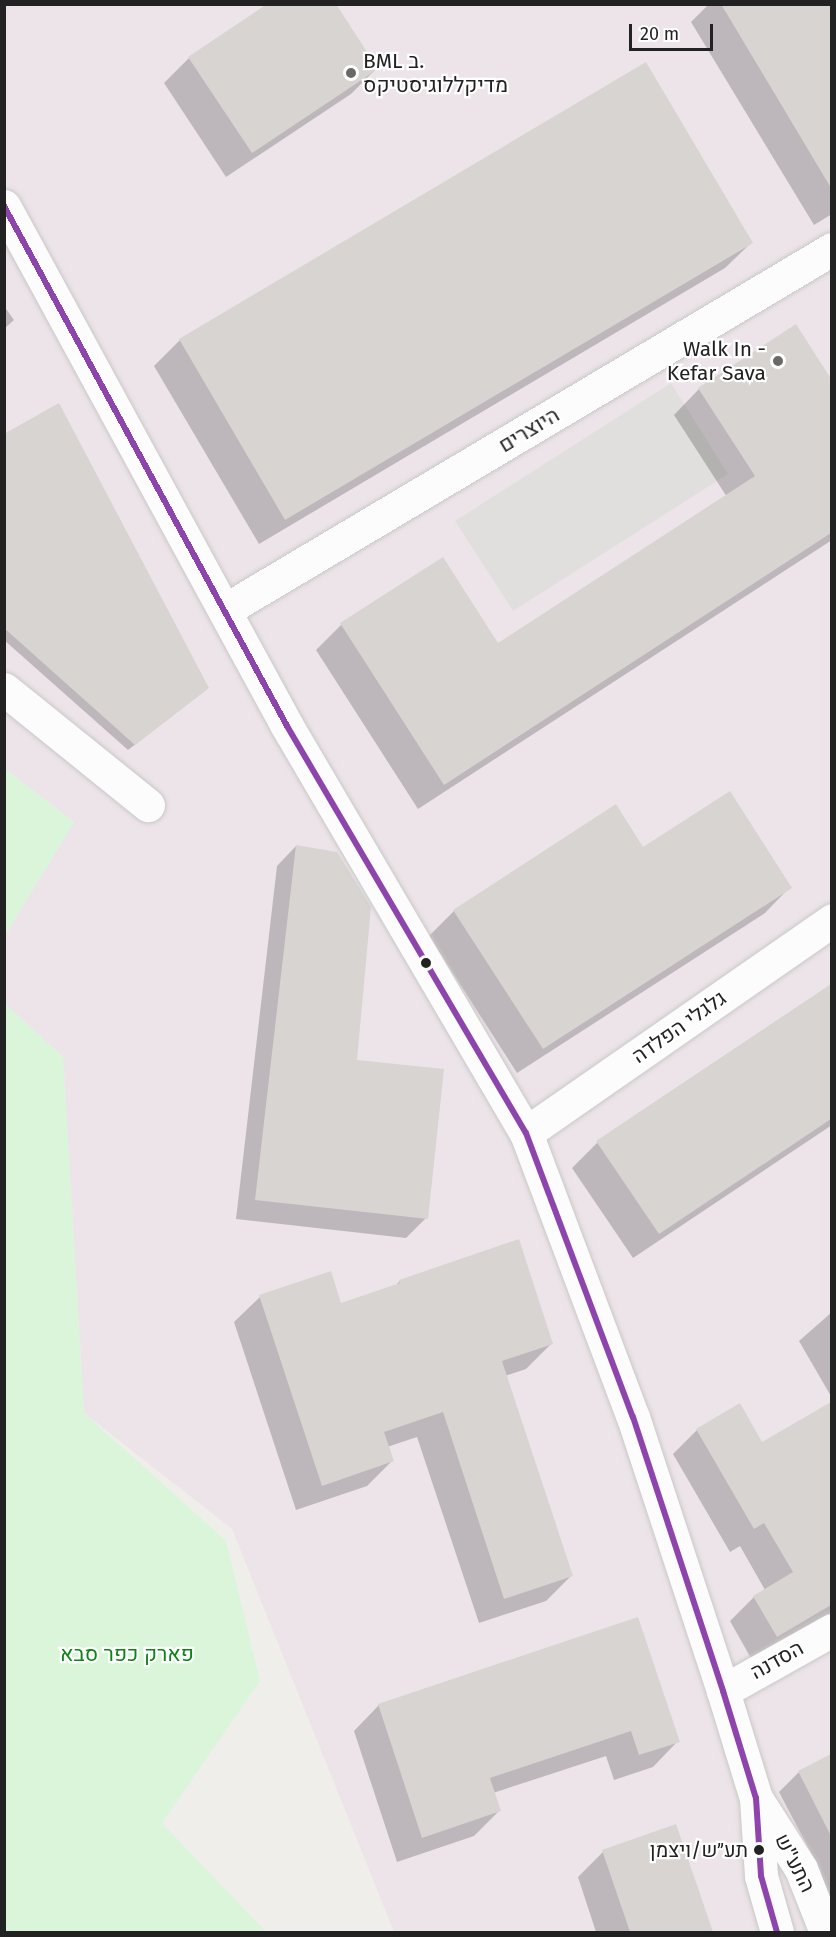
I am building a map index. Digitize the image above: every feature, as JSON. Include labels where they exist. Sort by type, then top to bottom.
[{"type":"street","name":"התע\"ש","points":[[4,206],[287,726],[526,1133],[633,1417],[723,1691],[756,1798],[761,1875],[777,1932]]},
{"type":"street","name":"היוצרים","points":[[225,610],[831,249]]},
{"type":"street","points":[[4,689],[148,805]]},
{"type":"street","name":"גלגלי הפלדה","points":[[526,1133],[831,920]]},
{"type":"street","name":"הסדנה","points":[[723,1691],[831,1630]]},
{"type":"street","name":"התע\"ש","points":[[756,1798],[801,1869],[826,1932]]},
{"type":"shaded area","points":[[5,5],[831,5],[831,1932],[394,1932],[232,1529],[84,1413],[63,1057],[5,1004],[4,936],[74,822],[5,769]]},
{"type":"shaded area","points":[[671,383],[728,474],[513,611],[455,521]]},
{"type":"green space","points":[[5,769],[74,822],[5,936]]},
{"type":"green space","name":"פארק כפר סבא","points":[[5,1004],[63,1057],[84,1413],[226,1541],[260,1681],[162,1823],[266,1932],[5,1932]]},
{"type":"building","points":[[267,4],[336,4],[378,69],[252,153],[188,57]]},
{"type":"building","points":[[721,4],[831,4],[831,188]]},
{"type":"building","points":[[646,62],[753,243],[285,520],[179,339]]},
{"type":"building","points":[[796,324],[831,379],[831,533],[444,785],[340,623],[443,557],[498,643],[755,476],[698,388]]},
{"type":"building","points":[[59,403],[209,688],[135,745],[4,628],[4,434]]},
{"type":"building","points":[[730,791],[792,888],[543,1049],[453,910],[616,804],[643,847]]},
{"type":"building","points":[[296,845],[337,852],[371,907],[357,1060],[444,1069],[428,1219],[255,1200]]},
{"type":"building","points":[[831,984],[831,1119],[659,1234],[596,1141]]},
{"type":"building","points":[[519,1239],[553,1344],[502,1361],[573,1576],[504,1599],[443,1412],[384,1432],[394,1461],[322,1486],[259,1295],[331,1271],[341,1303],[400,1283],[399,1280]]},
{"type":"building","points":[[831,1402],[831,1605],[777,1637],[753,1596],[793,1572],[764,1523],[754,1529],[696,1429],[740,1403],[762,1442]]},
{"type":"building","points":[[638,1617],[680,1742],[639,1755],[631,1731],[490,1778],[501,1811],[422,1838],[378,1704]]},
{"type":"building","points":[[831,1754],[831,1836],[798,1771]]},
{"type":"building","points":[[676,1824],[713,1932],[630,1932],[602,1850]]},
{"type":"transit line","points":[[4,206],[287,726],[526,1133],[633,1417],[723,1691],[756,1798],[761,1876],[777,1932]]},
{"type":"place","name":"BML ב. מדיקללוגיסטיקס","points":[[351,73]]},
{"type":"place","name":"Walk In - Kefar Sava","points":[[778,361]]},
{"type":"place","name":"תע״ש/ויצמן","points":[[759,1850]]}]
